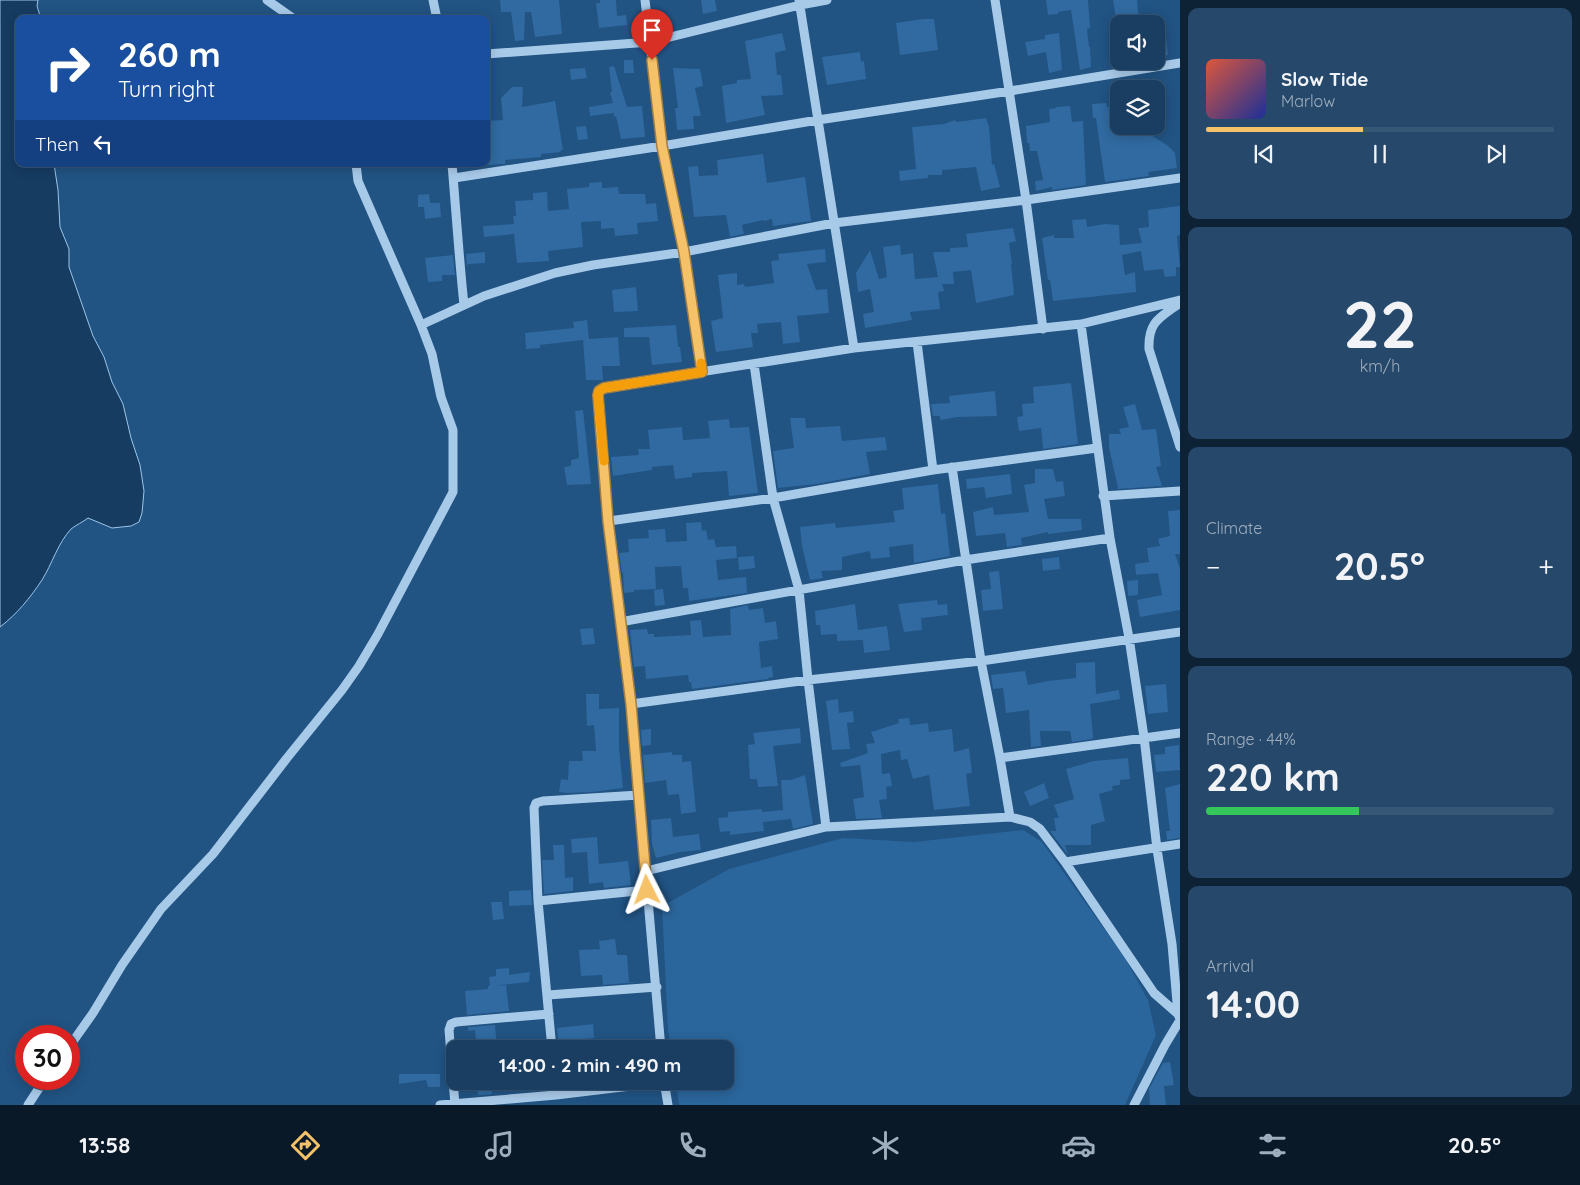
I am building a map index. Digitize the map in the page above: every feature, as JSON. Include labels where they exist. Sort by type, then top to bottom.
[{"type":"street","points":[[267,0],[288,15]]},
{"type":"street","points":[[433,0],[436,15]]},
{"type":"street","points":[[645,0],[662,146],[684,252],[702,372]]},
{"type":"street","points":[[490,54],[650,42],[800,2],[827,0]]},
{"type":"street","points":[[994,0],[1010,91],[1043,329]]},
{"type":"street","points":[[800,2],[854,348]]},
{"type":"street","points":[[454,178],[1180,63]]},
{"type":"street","points":[[80,1031],[122,965],[161,909],[213,854],[359,666],[393,607],[453,492],[453,430],[441,396],[432,354],[358,181],[356,167]]},
{"type":"street","points":[[452,167],[464,305]]},
{"type":"street","points":[[421,325],[484,296],[555,273],[593,265],[684,252],[834,223],[1026,200],[1180,178]]},
{"type":"street","points":[[661,1040],[631,704],[608,521],[599,391],[604,388],[854,348],[1080,324],[1180,302]]},
{"type":"street","points":[[1179,443],[1149,349],[1148,336],[1152,325],[1180,302]]},
{"type":"street","points":[[1080,324],[1110,538],[1129,638],[1144,737],[1156,848],[1176,943],[1179,1018],[1134,1105]]},
{"type":"street","points":[[917,342],[934,470]]},
{"type":"street","points":[[754,364],[774,498],[799,590],[826,827]]},
{"type":"street","points":[[608,521],[774,498],[952,467],[1097,448]]},
{"type":"street","points":[[952,467],[980,661],[1010,817]]},
{"type":"street","points":[[1104,496],[1180,491]]},
{"type":"street","points":[[620,622],[965,560],[1110,538]]},
{"type":"street","points":[[631,704],[808,680],[980,661],[1180,632]]},
{"type":"street","points":[[1000,758],[1180,733]]},
{"type":"street","points":[[551,1040],[538,901],[534,808],[536,803],[639,795]]},
{"type":"street","points":[[646,871],[826,827],[1010,817],[1030,822],[1040,829],[1065,862],[1154,993],[1179,1018]]},
{"type":"street","points":[[1065,862],[1180,844]]},
{"type":"street","points":[[538,901],[647,890]]},
{"type":"street","points":[[548,995],[657,987]]},
{"type":"street","points":[[455,1104],[449,1030],[452,1024],[456,1022],[549,1014]]},
{"type":"street","points":[[28,1105],[38,1090]]},
{"type":"street","points":[[556,1090],[556,1095]]},
{"type":"street","points":[[440,1105],[598,1090]]},
{"type":"street","points":[[665,1090],[668,1105]]},
{"type":"shaded area","points":[[0,0],[38,0],[37,6],[40,15],[15,15],[15,167],[54,167],[60,227],[69,249],[69,267],[93,336],[104,357],[112,382],[123,404],[140,465],[144,491],[142,513],[139,522],[131,526],[112,528],[88,518],[71,529],[62,541],[46,574],[37,587],[18,611],[0,627]]},
{"type":"shaded area","points":[[1023,830],[1042,842],[1125,958],[1148,1000],[1156,1035],[1125,1105],[679,1105],[677,1090],[734,1090],[734,1040],[670,1040],[662,906],[729,869],[843,838],[914,842]]},
{"type":"building","points":[[500,0],[559,0],[562,34],[535,37],[531,12],[525,12],[524,40],[515,41],[511,12],[501,12]]},
{"type":"building","points":[[600,0],[616,0],[617,16],[626,15],[627,25],[599,28],[596,3],[600,3]]},
{"type":"building","points":[[701,0],[715,0],[717,11],[703,14]]},
{"type":"building","points":[[1046,0],[1088,0],[1090,28],[1087,29],[1091,67],[1080,70],[1071,10],[1048,15]]},
{"type":"building","points":[[1113,0],[1137,0],[1138,15],[1115,15]]},
{"type":"building","points":[[934,19],[938,50],[900,55],[896,23]]},
{"type":"building","points":[[782,33],[786,50],[775,53],[777,75],[781,75],[783,95],[761,96],[765,115],[726,123],[722,86],[737,83],[737,80],[751,79],[745,41]]},
{"type":"building","points":[[1059,33],[1062,70],[1049,73],[1046,52],[1028,56],[1025,42],[1045,39],[1045,35]]},
{"type":"building","points":[[1165,40],[1168,55],[1165,56]]},
{"type":"building","points":[[860,52],[861,62],[864,61],[866,79],[827,85],[822,57]]},
{"type":"building","points":[[624,60],[633,60],[634,73],[624,73]]},
{"type":"building","points":[[614,66],[627,107],[642,106],[645,137],[621,139],[614,113],[590,116],[589,107],[613,103],[610,92],[612,92],[609,67]]},
{"type":"building","points":[[585,68],[587,78],[571,80],[570,69]]},
{"type":"building","points":[[673,68],[700,69],[703,86],[695,88],[701,116],[693,116],[694,129],[677,130],[675,108],[678,108]]},
{"type":"building","points":[[512,87],[523,87],[522,107],[555,101],[563,150],[560,150],[561,152],[541,154],[541,157],[505,160],[505,164],[490,165],[490,121],[503,120],[501,98]]},
{"type":"building","points":[[1106,103],[1107,107],[1109,107],[1110,135],[1151,135],[1167,145],[1175,153],[1177,168],[1148,172],[1149,176],[1105,182],[1096,118],[1093,118],[1092,104]]},
{"type":"building","points":[[1070,106],[1072,122],[1083,121],[1086,185],[1052,190],[1052,187],[1036,191],[1035,181],[1043,180],[1037,151],[1030,151],[1029,143],[1027,143],[1026,126],[1050,122],[1049,109]]},
{"type":"building","points":[[986,118],[989,127],[992,165],[994,164],[1000,187],[981,191],[976,167],[942,170],[942,175],[928,175],[928,178],[900,181],[899,171],[916,169],[912,127],[944,124],[955,120],[956,122]]},
{"type":"building","points":[[586,126],[588,139],[578,140],[576,127]]},
{"type":"building","points":[[763,154],[767,183],[805,177],[811,221],[773,226],[772,219],[763,220],[742,225],[744,234],[730,237],[726,215],[694,217],[688,167],[698,166],[699,176],[718,175],[717,160]]},
{"type":"building","points":[[602,182],[602,188],[618,187],[619,194],[645,194],[646,204],[656,203],[658,221],[637,223],[638,234],[615,236],[614,228],[601,229],[601,221],[581,222],[583,247],[548,251],[549,261],[517,263],[514,234],[484,237],[483,226],[514,224],[513,216],[516,216],[515,201],[533,200],[533,193],[547,192],[548,211],[569,209],[567,189],[589,187],[589,183]]},
{"type":"building","points":[[429,194],[430,203],[440,203],[441,217],[425,219],[424,207],[418,207],[418,195]]},
{"type":"building","points":[[1180,206],[1180,235],[1177,236],[1180,267],[1176,267],[1176,276],[1165,277],[1163,269],[1144,271],[1141,251],[1122,255],[1125,275],[1135,272],[1136,292],[1053,301],[1042,238],[1054,235],[1054,238],[1074,238],[1072,220],[1086,219],[1087,227],[1105,224],[1119,225],[1120,245],[1142,243],[1138,228],[1149,227],[1148,210]]},
{"type":"building","points":[[1013,228],[1016,241],[1009,243],[1014,295],[976,303],[971,270],[953,272],[954,284],[942,284],[944,291],[938,292],[940,309],[910,312],[912,320],[865,328],[863,314],[874,312],[870,289],[858,292],[856,273],[870,250],[879,279],[887,277],[883,247],[900,245],[901,255],[913,253],[915,279],[938,277],[933,252],[950,252],[950,248],[968,247],[966,234]]},
{"type":"building","points":[[825,249],[826,262],[807,264],[816,290],[827,289],[829,313],[797,316],[800,342],[783,344],[781,322],[757,324],[758,333],[751,333],[753,347],[716,352],[711,321],[723,318],[718,275],[737,273],[737,285],[744,284],[745,287],[774,283],[771,261],[779,260],[778,254]]},
{"type":"building","points":[[485,252],[485,263],[468,264],[467,267],[466,254]]},
{"type":"building","points":[[453,255],[455,275],[442,275],[442,281],[428,282],[425,258]]},
{"type":"building","points":[[636,287],[638,311],[614,312],[612,290]]},
{"type":"building","points":[[587,320],[589,339],[618,337],[620,366],[602,366],[603,380],[586,380],[583,340],[540,345],[540,348],[526,349],[525,333],[574,328],[573,322]]},
{"type":"building","points":[[676,325],[678,347],[680,347],[682,362],[652,365],[649,337],[624,337],[624,328]]},
{"type":"building","points":[[1071,383],[1078,444],[1043,449],[1041,428],[1019,431],[1017,417],[1023,416],[1022,404],[1034,403],[1033,387]]},
{"type":"building","points":[[995,391],[997,416],[958,417],[940,420],[940,416],[933,416],[931,404],[950,403],[949,396]]},
{"type":"building","points":[[1135,404],[1142,430],[1156,429],[1161,466],[1156,467],[1162,486],[1117,489],[1109,448],[1109,434],[1121,434],[1119,429],[1129,427],[1123,407]]},
{"type":"building","points":[[583,410],[591,484],[567,485],[564,467],[571,466],[571,460],[579,458],[575,411]]},
{"type":"building","points":[[790,418],[805,418],[806,428],[840,426],[842,441],[885,437],[887,450],[866,452],[870,474],[816,484],[778,488],[773,451],[794,448]]},
{"type":"building","points":[[729,419],[730,428],[749,427],[758,493],[729,496],[727,471],[692,473],[692,477],[675,479],[673,465],[652,467],[652,470],[613,476],[611,457],[639,455],[638,449],[650,449],[648,430],[682,427],[683,440],[710,438],[708,421]]},
{"type":"building","points":[[1035,469],[1053,469],[1056,482],[1063,481],[1065,496],[1044,499],[1048,519],[1081,519],[1082,530],[1048,534],[1048,532],[1021,538],[1022,545],[1007,547],[1005,533],[976,536],[973,512],[993,507],[994,515],[1029,512],[1024,485],[1035,483]]},
{"type":"building","points":[[1010,474],[1012,494],[986,498],[984,487],[967,489],[966,479]]},
{"type":"building","points":[[938,484],[941,514],[945,513],[950,556],[914,563],[913,544],[889,547],[890,557],[871,559],[870,551],[842,557],[842,570],[821,571],[823,578],[810,580],[802,546],[800,527],[835,523],[836,528],[895,522],[893,511],[904,509],[902,488]]},
{"type":"building","points":[[1180,510],[1180,554],[1175,554],[1180,569],[1180,610],[1140,617],[1137,600],[1162,595],[1158,573],[1136,575],[1135,564],[1149,562],[1147,548],[1160,546],[1158,539],[1170,536],[1168,511]]},
{"type":"building","points":[[701,522],[702,531],[706,530],[708,540],[714,539],[716,547],[736,546],[737,558],[716,560],[718,580],[746,577],[747,593],[689,601],[688,588],[683,588],[681,566],[655,567],[656,589],[634,590],[634,592],[624,593],[619,553],[629,552],[628,539],[649,538],[648,530],[665,529],[666,542],[687,541],[686,523]]},
{"type":"building","points":[[754,556],[755,568],[739,570],[738,557]]},
{"type":"building","points":[[1059,557],[1060,569],[1043,571],[1042,559]]},
{"type":"building","points":[[999,571],[1003,609],[983,611],[981,590],[991,589],[989,572]]},
{"type":"building","points":[[1138,580],[1138,595],[1128,596],[1127,581]]},
{"type":"building","points":[[663,589],[665,605],[655,606],[654,590]]},
{"type":"building","points":[[937,600],[938,605],[947,604],[948,615],[921,618],[922,630],[904,632],[898,604]]},
{"type":"building","points":[[855,604],[858,630],[887,626],[890,650],[864,653],[863,640],[837,641],[837,634],[821,635],[820,625],[816,625],[815,611]]},
{"type":"building","points":[[748,605],[749,610],[763,608],[765,623],[776,621],[778,639],[759,642],[761,668],[772,666],[773,677],[692,689],[688,675],[646,679],[645,666],[634,667],[630,630],[647,629],[648,634],[654,634],[654,637],[691,635],[690,621],[701,620],[703,637],[731,635],[730,609]]},
{"type":"building","points":[[593,628],[595,644],[582,645],[580,629]]},
{"type":"building","points":[[1095,662],[1096,694],[1119,690],[1120,699],[1090,704],[1092,739],[1072,742],[1070,731],[1040,731],[1041,746],[1031,747],[1029,710],[1006,713],[1003,688],[993,689],[991,675],[1025,671],[1028,685],[1076,678],[1076,663]]},
{"type":"building","points":[[1166,684],[1168,712],[1148,714],[1145,686]]},
{"type":"building","points":[[586,694],[599,694],[599,709],[619,708],[619,748],[623,788],[592,792],[559,792],[561,779],[568,780],[569,761],[583,761],[582,751],[596,751],[594,725],[587,726]]},
{"type":"building","points":[[838,699],[839,713],[853,711],[854,722],[847,723],[850,749],[832,750],[826,701]]},
{"type":"building","points":[[909,718],[910,725],[928,723],[929,732],[952,729],[954,752],[969,748],[972,773],[966,774],[970,806],[934,810],[929,775],[913,779],[907,759],[901,760],[900,750],[881,754],[882,774],[890,773],[892,786],[886,787],[887,799],[879,800],[882,818],[856,819],[853,799],[864,797],[860,765],[841,767],[840,763],[868,753],[866,744],[875,743],[871,732],[899,723],[898,719]]},
{"type":"building","points":[[800,728],[801,743],[773,746],[778,786],[758,787],[757,779],[750,779],[748,745],[755,744],[753,733]]},
{"type":"building","points":[[651,729],[651,745],[642,746],[641,730]]},
{"type":"building","points":[[1179,745],[1180,770],[1156,772],[1154,755],[1165,754],[1165,747]]},
{"type":"building","points":[[672,752],[672,755],[682,755],[682,762],[691,761],[696,812],[681,814],[679,794],[668,795],[666,780],[645,783],[643,755]]},
{"type":"building","points":[[1128,758],[1130,779],[1120,780],[1120,785],[1112,786],[1113,790],[1099,794],[1105,821],[1091,825],[1091,845],[1065,845],[1068,855],[1050,831],[1056,831],[1054,818],[1059,818],[1054,805],[1074,799],[1066,769],[1094,761]]},
{"type":"building","points":[[805,775],[813,824],[793,829],[791,819],[763,822],[764,831],[730,835],[730,831],[720,832],[718,818],[728,817],[728,812],[762,809],[762,812],[783,810],[781,780],[791,780]]},
{"type":"building","points":[[1044,783],[1049,798],[1030,806],[1024,792]]},
{"type":"building","points":[[1180,784],[1180,838],[1167,840],[1166,831],[1170,831],[1165,788]]},
{"type":"building","points":[[671,818],[673,837],[699,834],[701,850],[680,852],[656,858],[652,844],[651,820]]},
{"type":"building","points":[[597,837],[599,864],[628,861],[631,885],[604,888],[603,882],[589,884],[587,852],[572,853],[571,839]]},
{"type":"building","points":[[553,845],[564,845],[565,878],[573,877],[573,891],[544,894],[542,860],[554,860]]},
{"type":"building","points":[[531,890],[532,905],[509,906],[509,891]]},
{"type":"building","points":[[491,902],[502,902],[504,919],[493,920]]},
{"type":"building","points":[[615,939],[617,955],[627,955],[629,982],[638,982],[603,985],[602,975],[581,976],[579,950],[600,949],[599,941]]},
{"type":"building","points":[[509,968],[509,975],[530,972],[529,982],[490,986],[489,977],[496,976],[496,969]]},
{"type":"building","points":[[506,985],[509,1011],[467,1015],[465,991],[488,989],[488,986]]},
{"type":"building","points":[[593,1024],[594,1038],[558,1040],[557,1028]]},
{"type":"building","points":[[495,1025],[496,1040],[476,1040],[475,1030],[468,1031],[468,1027]]},
{"type":"building","points":[[1170,1062],[1174,1085],[1164,1086],[1166,1105],[1150,1105],[1149,1089],[1163,1063]]},
{"type":"building","points":[[399,1074],[440,1074],[440,1087],[428,1087],[426,1080],[399,1084]]},
{"type":"building","points":[[478,1090],[492,1090],[492,1094],[511,1093],[468,1096],[478,1095]]},
{"type":"slow traffic","points":[[604,461],[599,391],[604,388],[702,372],[701,363]]},
{"type":"route","points":[[647,890],[631,704],[608,521],[598,395],[599,391],[604,388],[702,372],[684,252],[662,146],[652,60]]}]
